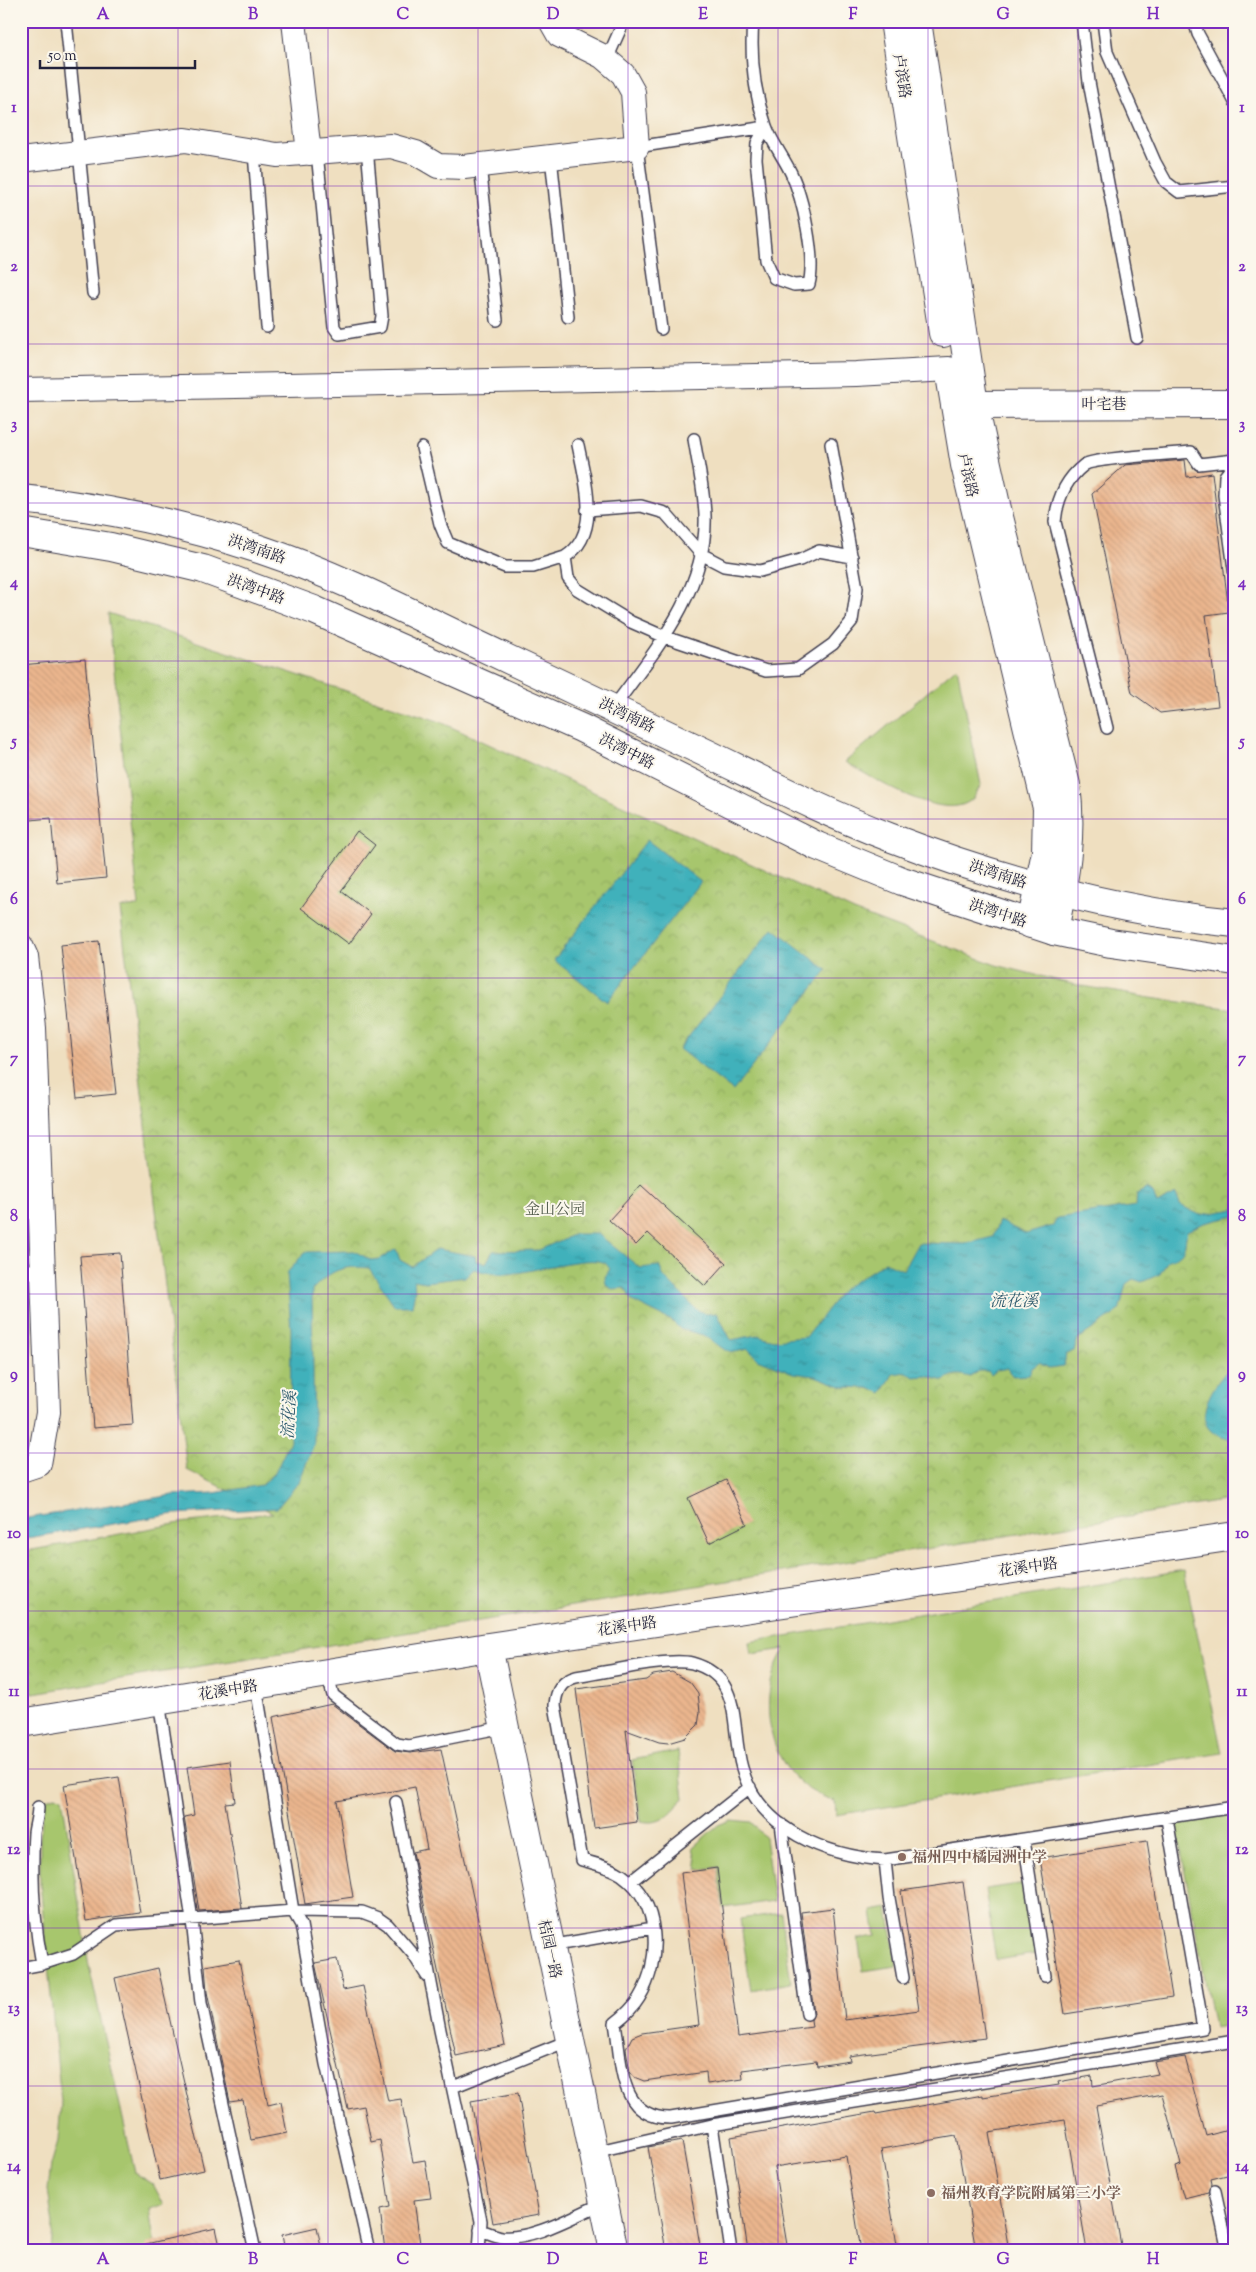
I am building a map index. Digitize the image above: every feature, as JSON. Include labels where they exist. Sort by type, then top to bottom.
[{"type":"main road","name":"卢滨路","points":[[894,21],[965,465],[1047,808],[1046,852],[1051,890]]},
{"type":"main road","points":[[917,21],[974,404],[996,505],[1066,785],[1069,830],[1042,927]]},
{"type":"main road","name":"叶宅巷","points":[[974,404],[1235,404]]},
{"type":"main road","name":"洪湾南路","points":[[21,498],[134,515],[220,537],[316,570],[613,708],[802,799],[888,837],[1017,882],[1117,906],[1235,923]]},
{"type":"main road","name":"洪湾中路","points":[[21,532],[111,547],[203,569],[314,610],[581,728],[817,846],[902,881],[1042,927],[1110,943],[1235,960]]},
{"type":"main road","name":"花溪中路","points":[[21,1723],[256,1686],[488,1646],[1235,1536]]},
{"type":"main road","name":"桔园一路","points":[[488,1646],[614,2251]]},
{"type":"street","points":[[294,21],[313,152]]},
{"type":"street","points":[[21,160],[185,140],[277,155],[391,146],[416,153],[438,166],[464,167],[637,147],[633,92],[623,74],[607,59],[559,35],[551,21]]},
{"type":"street","points":[[21,390],[846,374],[949,369]]},
{"type":"street","points":[[21,946],[26,957],[34,1028],[29,1090],[30,1162],[39,1190],[48,1412],[39,1464],[21,1470]]},
{"type":"lane","points":[[66,21],[93,293]]},
{"type":"lane","points":[[607,59],[624,21]]},
{"type":"lane","points":[[752,21],[750,51],[757,99],[773,145],[791,173],[798,197],[810,240],[812,272],[809,284],[794,285],[774,278],[766,260],[756,159],[756,143],[766,127]]},
{"type":"lane","points":[[1082,21],[1089,82],[1137,338]]},
{"type":"lane","points":[[1103,21],[1106,52],[1155,162],[1166,182],[1179,192],[1235,186]]},
{"type":"lane","points":[[1194,21],[1198,34],[1235,102]]},
{"type":"lane","points":[[1086,55],[1106,52]]},
{"type":"lane","points":[[661,329],[637,147],[766,127]]},
{"type":"lane","points":[[313,152],[334,327],[339,334],[380,327],[381,321],[367,148]]},
{"type":"lane","points":[[254,152],[266,327]]},
{"type":"lane","points":[[551,157],[568,317]]},
{"type":"lane","points":[[480,165],[497,320]]},
{"type":"lane","points":[[613,708],[665,637],[690,588],[702,554],[705,515],[694,439]]},
{"type":"lane","points":[[565,557],[568,578],[577,589],[631,622],[665,637],[766,671],[798,669],[833,644],[852,621],[857,588],[832,444]]},
{"type":"lane","points":[[422,448],[440,524],[448,543],[505,567],[533,567],[565,557],[576,550],[588,523],[586,487],[578,445]]},
{"type":"lane","points":[[1107,728],[1055,522],[1057,501],[1071,479],[1086,464],[1191,452],[1199,464],[1235,461]]},
{"type":"lane","points":[[1235,461],[1225,476],[1224,495],[1235,576]]},
{"type":"lane","points":[[587,510],[641,506],[665,513],[702,554],[724,566],[760,570],[800,560],[819,551],[852,557]]},
{"type":"lane","points":[[21,1214],[27,1199],[39,1190]]},
{"type":"lane","points":[[21,1266],[33,1272],[43,1286]]},
{"type":"lane","points":[[1167,1819],[1203,2028],[681,2116],[659,2118],[640,2109],[627,2093],[615,2023],[638,1999],[647,1982],[654,1954],[653,1928],[649,1909],[642,1895],[630,1882],[608,1867],[582,1860],[555,1705],[558,1689],[569,1679],[672,1662],[694,1664],[708,1670],[726,1686],[735,1721],[737,1750],[742,1770],[750,1787],[764,1807],[781,1824],[798,1836],[827,1849],[867,1859],[885,1860],[1167,1819],[1235,1807]]},
{"type":"lane","points":[[327,1674],[334,1695],[397,1744],[409,1746],[504,1727]]},
{"type":"lane","points":[[256,1686],[293,1911],[301,1925],[326,2064],[368,2251]]},
{"type":"lane","points":[[159,1701],[192,1920],[201,2003],[255,2251]]},
{"type":"lane","points":[[630,1882],[750,1787]]},
{"type":"lane","points":[[396,1802],[481,2221],[479,2251]]},
{"type":"lane","points":[[38,1807],[34,1832],[34,1876],[36,1932],[42,1964]]},
{"type":"lane","points":[[781,1824],[807,2014]]},
{"type":"lane","points":[[1024,1840],[1045,1976]]},
{"type":"lane","points":[[885,1860],[889,1898],[903,1978]]},
{"type":"lane","points":[[21,1968],[42,1964],[73,1954],[116,1925],[293,1911],[309,1913],[362,1912],[378,1918],[388,1926],[413,1954],[431,1982]]},
{"type":"lane","points":[[550,1946],[653,1928]]},
{"type":"lane","points":[[453,2087],[570,2040]]},
{"type":"lane","points":[[593,2152],[712,2125],[1235,2041]]},
{"type":"lane","points":[[712,2125],[731,2251]]},
{"type":"lane","points":[[1215,2191],[1228,2251]]},
{"type":"lane","points":[[480,2230],[501,2237],[518,2237],[532,2234],[604,2202]]},
{"type":"green space","name":"金山公园","points":[[108,613],[438,721],[854,911],[996,965],[1072,984],[1150,998],[1235,1009],[1235,1499],[21,1695],[21,1552],[180,1523],[273,1513],[187,1470],[120,908],[139,906]]},
{"type":"green space","points":[[957,667],[981,785],[972,800],[957,806],[942,806],[925,802],[888,786],[845,762]]},
{"type":"green space","points":[[21,1276],[27,1277],[35,1293],[24,1455],[21,1455]]},
{"type":"green space","points":[[1184,1570],[1222,1753],[836,1815],[835,1801],[815,1793],[804,1786],[791,1773],[780,1757],[773,1740],[769,1721],[769,1702],[771,1683],[776,1665],[785,1649],[751,1654],[749,1642]]},
{"type":"green space","points":[[678,1751],[684,1798],[666,1817],[655,1822],[641,1821],[632,1760]]},
{"type":"green space","points":[[54,1796],[62,1797],[89,1966],[135,2173],[153,2184],[164,2205],[149,2209],[156,2251],[51,2251],[53,2225],[48,2190],[51,2165],[58,2141],[61,2102],[40,1882],[40,1838],[44,1800]]},
{"type":"green space","points":[[1235,1813],[1235,2024],[1214,2028],[1176,1824]]},
{"type":"green space","points":[[731,1820],[751,1822],[765,1838],[774,1901],[723,1908],[718,1867],[698,1870],[693,1847],[718,1825]]},
{"type":"green space","points":[[1026,1883],[1036,1954],[996,1960],[985,1889]]},
{"type":"green space","points":[[888,1908],[897,1966],[863,1971],[858,1939],[876,1936],[872,1911]]},
{"type":"green space","points":[[781,1913],[791,1983],[751,1990],[740,1919]]},
{"type":"water","points":[[647,840],[701,882],[607,1002],[554,960]]},
{"type":"water","points":[[773,928],[827,970],[733,1091],[679,1049]]},
{"type":"water","name":"流花溪","points":[[1146,1189],[1153,1193],[1157,1204],[1176,1194],[1180,1205],[1200,1215],[1235,1209],[1235,1216],[1204,1223],[1187,1231],[1183,1250],[1178,1256],[1168,1260],[1160,1274],[1142,1282],[1133,1279],[1126,1284],[1119,1311],[1078,1339],[1074,1351],[1066,1354],[1064,1366],[1049,1368],[1039,1363],[1032,1368],[1029,1375],[1013,1376],[1008,1368],[997,1370],[991,1375],[988,1371],[979,1371],[970,1377],[954,1375],[944,1381],[927,1376],[914,1377],[906,1372],[893,1374],[882,1393],[868,1388],[844,1387],[815,1376],[793,1373],[758,1359],[748,1349],[735,1352],[725,1350],[703,1335],[680,1329],[672,1321],[632,1301],[625,1288],[612,1289],[606,1284],[605,1277],[610,1269],[605,1263],[597,1261],[573,1262],[508,1274],[474,1269],[466,1277],[426,1282],[414,1280],[415,1291],[412,1306],[395,1306],[369,1268],[344,1268],[331,1273],[312,1290],[314,1444],[299,1482],[277,1508],[175,1514],[21,1539],[21,1519],[173,1495],[214,1493],[262,1485],[275,1473],[290,1441],[291,1330],[287,1273],[305,1252],[354,1251],[371,1260],[380,1259],[396,1249],[400,1260],[412,1267],[437,1249],[475,1256],[476,1261],[486,1263],[493,1251],[539,1250],[575,1234],[598,1234],[640,1268],[659,1266],[664,1277],[696,1309],[706,1314],[717,1313],[731,1340],[757,1335],[774,1340],[806,1337],[843,1289],[885,1262],[903,1270],[918,1243],[965,1244],[993,1237],[999,1221],[1026,1234],[1053,1226],[1057,1218],[1136,1206],[1137,1194]]},
{"type":"water","points":[[1235,1363],[1235,1441],[1212,1432],[1207,1426],[1205,1409],[1217,1383]]},
{"type":"building","points":[[1185,460],[1187,477],[1212,473],[1229,612],[1206,615],[1218,706],[1160,713],[1132,693],[1092,494],[1125,465]]},
{"type":"building","points":[[85,659],[106,878],[57,883],[51,818],[21,821],[21,665]]},
{"type":"building","points":[[357,831],[375,845],[341,891],[371,914],[349,944],[301,908]]},
{"type":"building","points":[[99,941],[116,1094],[77,1098],[61,945]]},
{"type":"building","points":[[641,1185],[726,1263],[705,1286],[648,1233],[636,1245],[609,1220]]},
{"type":"building","points":[[120,1253],[133,1425],[93,1428],[80,1256]]},
{"type":"building","points":[[726,1480],[747,1524],[709,1543],[688,1498]]},
{"type":"building","points":[[672,1672],[690,1682],[698,1693],[700,1712],[698,1725],[685,1738],[668,1743],[659,1742],[626,1730],[637,1822],[594,1828],[576,1689],[646,1680],[653,1675]]},
{"type":"building","points":[[332,1704],[395,1751],[410,1753],[441,1749],[505,2045],[456,2056],[413,1852],[427,1849],[415,1787],[337,1801],[353,1897],[305,1904],[273,1717]]},
{"type":"building","points":[[230,1761],[235,1802],[225,1803],[242,1908],[199,1911],[184,1817],[194,1815],[187,1767]]},
{"type":"building","points":[[119,1777],[140,1913],[86,1921],[64,1785]]},
{"type":"building","points":[[1147,1841],[1172,1997],[1065,2014],[1040,1858]]},
{"type":"building","points":[[717,1868],[738,2037],[812,2027],[811,2020],[814,2013],[801,1912],[833,1908],[845,2020],[919,2010],[901,1891],[963,1882],[985,2038],[849,2056],[850,2061],[817,2066],[816,2061],[742,2070],[743,2079],[707,2084],[706,2072],[644,2081],[634,2077],[630,2072],[626,2049],[632,2037],[642,2033],[699,2025],[681,1873]]},
{"type":"building","points":[[337,1959],[343,1990],[363,1986],[388,2101],[401,2099],[413,2162],[425,2160],[431,2198],[414,2200],[421,2251],[385,2251],[380,2209],[390,2207],[380,2140],[371,2142],[364,2106],[348,2109],[315,1963]]},
{"type":"building","points":[[239,1960],[268,2105],[281,2102],[287,2133],[251,2140],[243,2100],[230,2102],[207,1992],[205,1966]]},
{"type":"building","points":[[158,1968],[204,2170],[160,2180],[115,1978]]},
{"type":"building","points":[[1185,2057],[1206,2136],[1235,2128],[1235,2173],[1211,2179],[1212,2184],[1208,2192],[1184,2198],[1175,2167],[1181,2165],[1162,2094],[1096,2106],[1122,2251],[1087,2251],[1065,2120],[989,2132],[1009,2251],[976,2251],[956,2136],[881,2149],[898,2251],[861,2251],[846,2156],[774,2167],[788,2251],[748,2251],[731,2137],[875,2112],[876,2114],[983,2095],[983,2097],[1059,2085],[1058,2082],[1092,2076],[1093,2086],[1158,2074],[1154,2062]]},
{"type":"building","points":[[518,2093],[539,2215],[493,2223],[471,2101]]},
{"type":"building","points":[[682,2141],[701,2251],[666,2251],[648,2147]]},
{"type":"building","points":[[317,2227],[322,2251],[285,2251],[282,2235]]},
{"type":"building","points":[[216,2228],[221,2251],[147,2251],[146,2244]]},
{"type":"place","name":"福州四中橘园洲中学","points":[[902,1857]]},
{"type":"place","name":"福州教育学院附属第三小学","points":[[931,2193]]}]
